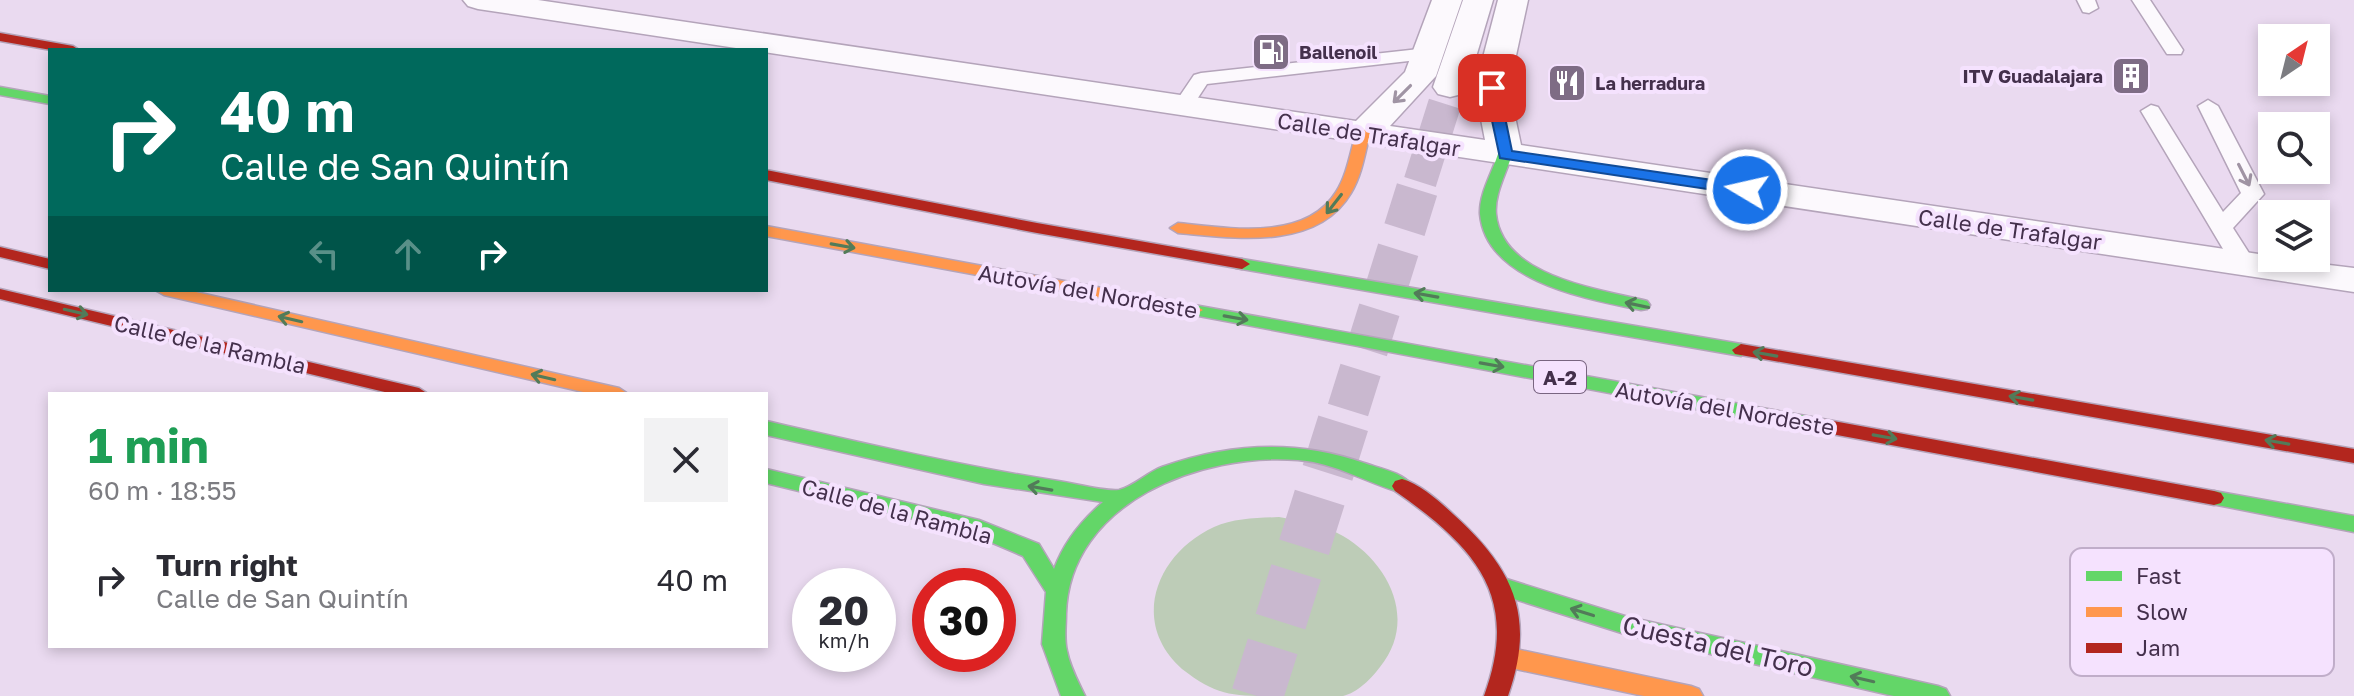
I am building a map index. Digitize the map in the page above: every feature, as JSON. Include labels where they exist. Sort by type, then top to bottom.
[{"type":"main road","points":[[0,37],[62,48]]},
{"type":"main road","points":[[0,91],[48,100]]},
{"type":"main road","points":[[1153,225],[1213,231],[1259,231],[1281,229],[1327,214],[1340,200],[1363,133]]},
{"type":"main road","points":[[1505,154],[1488,213],[1490,233],[1503,253],[1570,288],[1655,308]]},
{"type":"main road","points":[[768,175],[1053,230],[2354,456]]},
{"type":"main road","points":[[800,181],[1050,212]]},
{"type":"main road","name":"Autovía del Nordeste","points":[[768,231],[2354,524]]},
{"type":"main road","points":[[0,252],[48,264]]},
{"type":"main road","points":[[173,292],[610,392]]},
{"type":"main road","name":"Calle de la Rambla","points":[[0,294],[411,392]]},
{"type":"main road","points":[[768,428],[996,480],[1061,492],[1118,497]]},
{"type":"main road","points":[[1073,696],[1054,648],[1055,588],[1078,538],[1118,497],[1170,468],[1231,453],[1296,452],[1360,466],[1419,494],[1467,535],[1500,586],[1510,621],[1511,658],[1496,696]]},
{"type":"main road","name":"Calle de la Rambla","points":[[768,476],[972,525],[1031,550],[1055,588]]},
{"type":"main road","name":"Cuesta del Toro","points":[[1500,586],[1628,626],[1938,696]]},
{"type":"main road","points":[[1511,658],[1691,696]]},
{"type":"street","name":"Calle de Trafalgar","points":[[478,0],[2354,280]]},
{"type":"street","points":[[1363,133],[1420,76],[1447,0]]},
{"type":"street","points":[[1450,87],[1478,0]]},
{"type":"street","points":[[1505,154],[1492,88],[1513,0]]},
{"type":"lane","points":[[2141,0],[2174,50]]},
{"type":"lane","points":[[1183,106],[1201,79],[1428,54]]},
{"type":"lane","points":[[2208,106],[2253,194],[2221,227]]},
{"type":"lane","points":[[2151,111],[2244,264]]},
{"type":"green space","points":[[1279,517],[1320,526],[1343,536],[1374,561],[1393,594],[1397,630],[1391,649],[1373,676],[1343,696],[1247,696],[1225,693],[1205,685],[1182,669],[1166,650],[1157,631],[1154,610],[1157,590],[1165,571],[1194,539],[1222,524]]},
{"type":"tunnel","points":[[1420,182],[1450,87]]},
{"type":"tunnel","points":[[1348,410],[1420,180]]},
{"type":"tunnel","points":[[1257,696],[1348,408]]},
{"type":"traffic: fast","points":[[0,91],[48,100]]},
{"type":"traffic: fast","points":[[1505,154],[1488,213],[1493,235],[1506,253],[1547,279],[1641,305]]},
{"type":"traffic: fast","points":[[1242,264],[1741,350]]},
{"type":"traffic: fast","points":[[1194,310],[1817,425]]},
{"type":"traffic: fast","points":[[768,428],[984,477],[1118,497]]},
{"type":"traffic: fast","points":[[1073,696],[1055,651],[1055,597],[1069,556],[1094,522],[1127,494],[1166,473],[1208,460],[1253,453],[1297,453],[1338,461],[1402,486]]},
{"type":"traffic: fast","points":[[768,476],[972,525],[1031,550],[1055,588]]},
{"type":"traffic: fast","points":[[2214,498],[2354,524]]},
{"type":"traffic: fast","points":[[1500,586],[1628,626],[1938,696]]},
{"type":"traffic: slow","points":[[1178,228],[1262,232],[1284,230],[1322,215],[1337,202],[1347,187],[1363,133]]},
{"type":"traffic: slow","points":[[768,231],[1194,310]]},
{"type":"traffic: slow","points":[[173,292],[610,392]]},
{"type":"traffic: slow","points":[[1511,658],[1691,696]]},
{"type":"traffic: jam","points":[[0,37],[62,48]]},
{"type":"traffic: jam","points":[[768,175],[1242,264]]},
{"type":"traffic: jam","points":[[0,252],[48,264]]},
{"type":"traffic: jam","points":[[0,294],[411,392]]},
{"type":"traffic: jam","points":[[1741,350],[2354,456]]},
{"type":"traffic: jam","points":[[1817,425],[2214,498]]},
{"type":"traffic: jam","points":[[1402,486],[1460,532],[1477,551],[1502,594],[1509,617],[1510,642],[1496,696]]},
{"type":"place","name":"Ballenoil","points":[[1271,52]]},
{"type":"place","name":"ITV Guadalajara","points":[[2131,76]]},
{"type":"place","name":"La herradura","points":[[1567,83]]},
{"type":"route","points":[[1492,88],[1505,154],[1747,190]]}]
